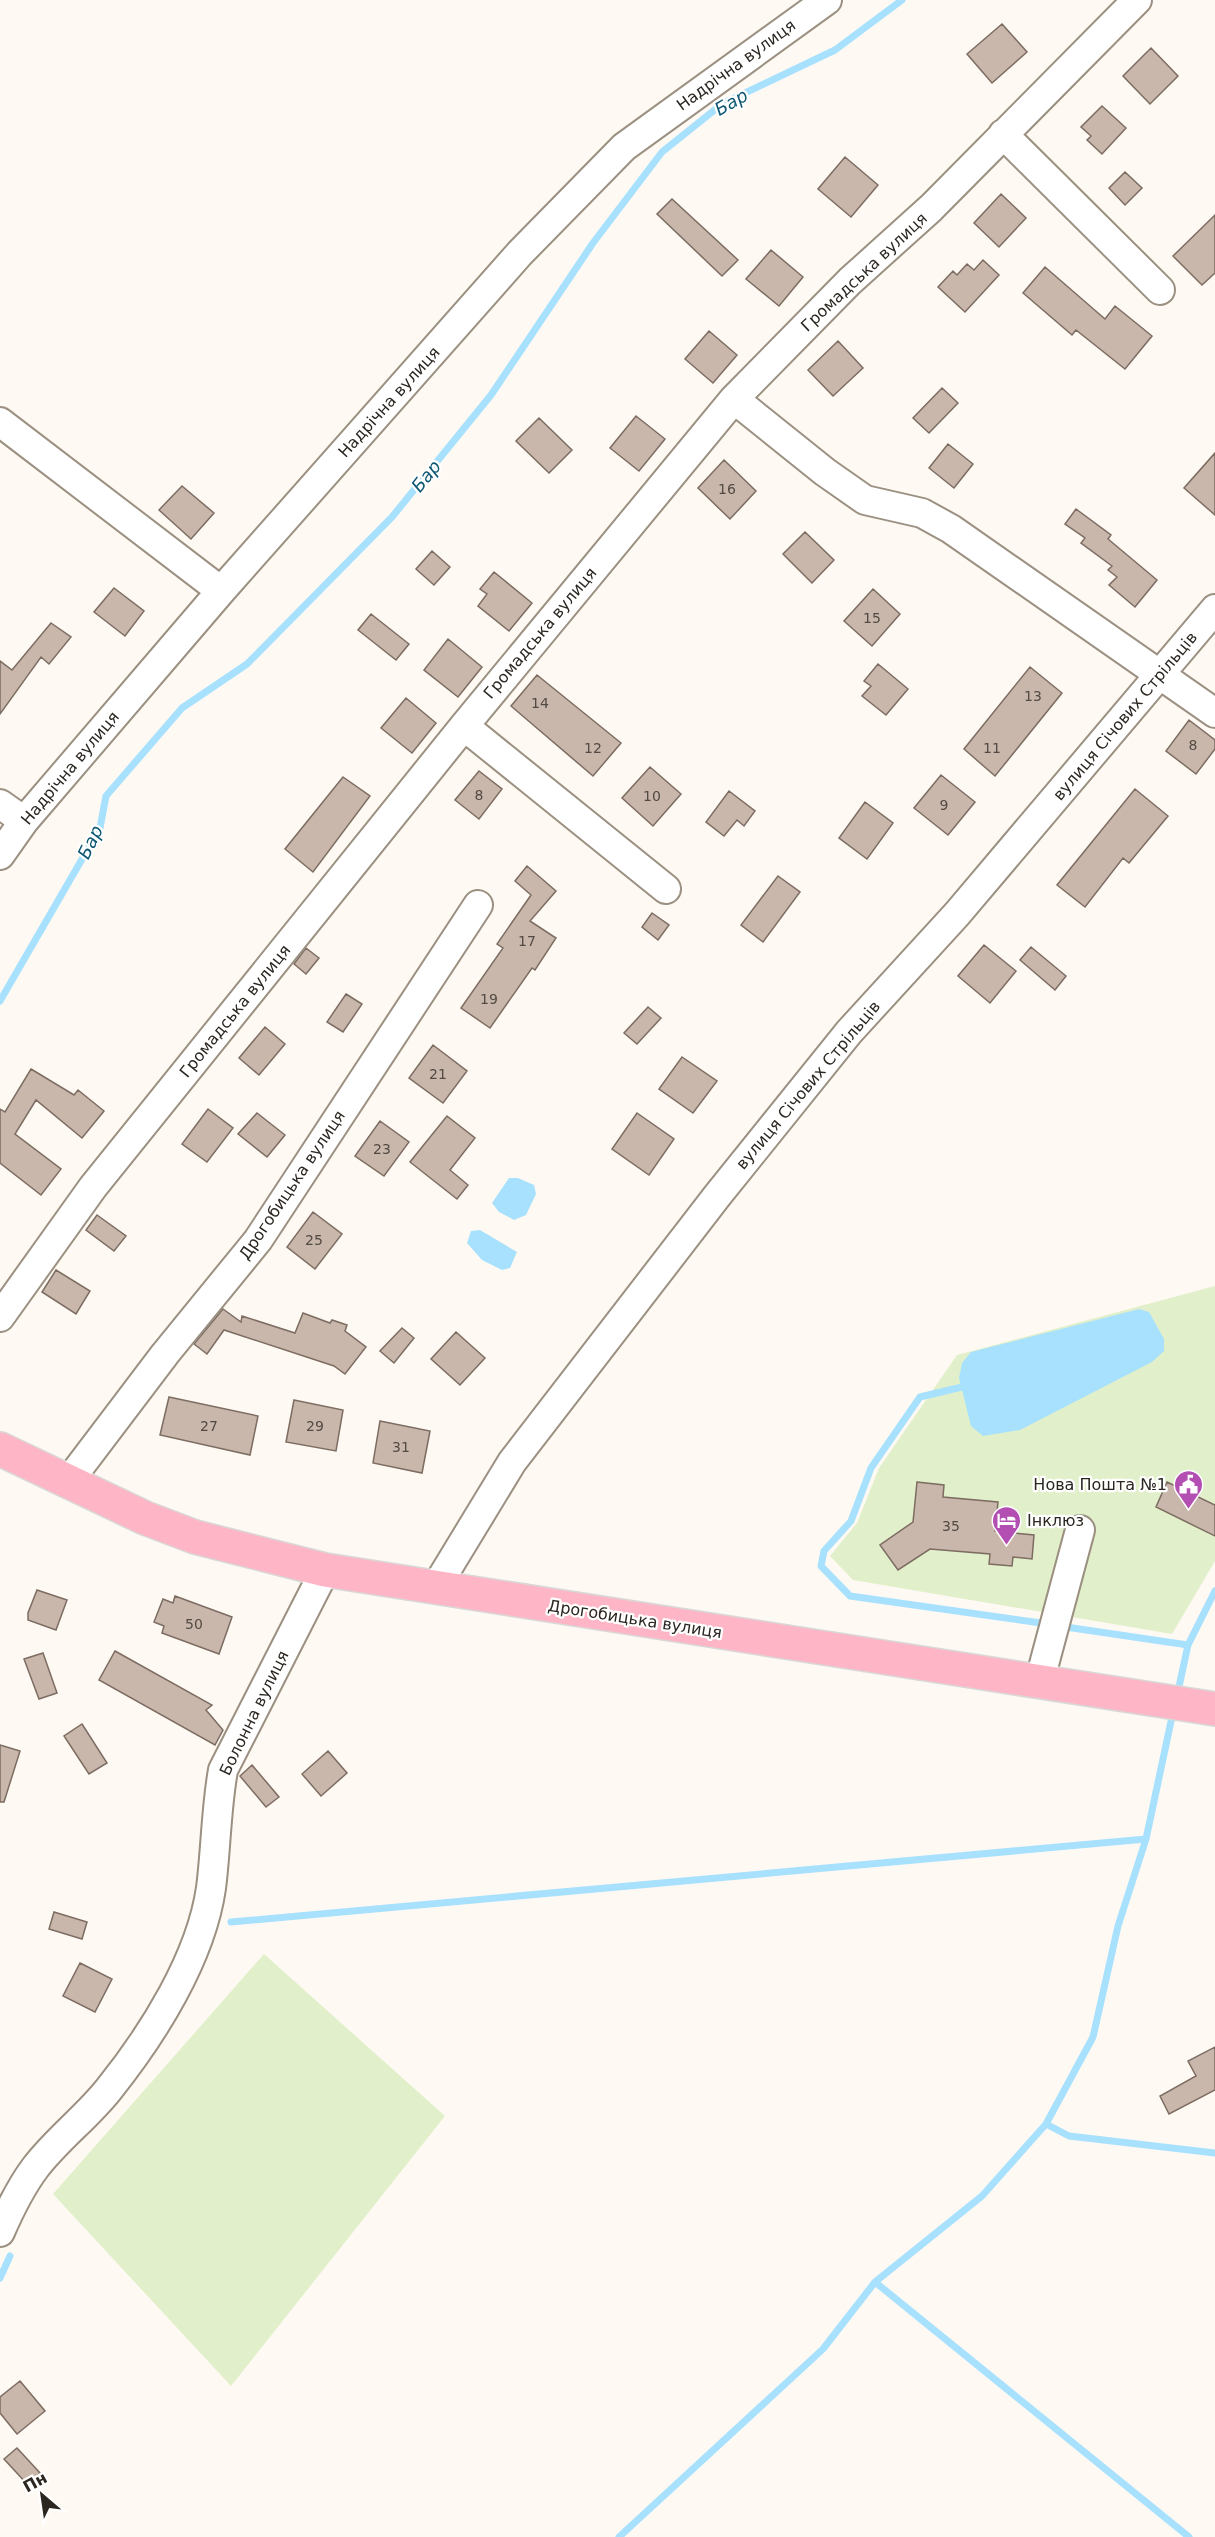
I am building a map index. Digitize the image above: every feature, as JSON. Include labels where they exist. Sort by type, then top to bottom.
[{"type":"main road","name":"Дрогобицька вулиця","points":[[0,1449],[145,1518],[195,1537],[325,1570],[1187,1706]]},
{"type":"street","name":"Надрічна вулиця","points":[[0,855],[24,821],[221,591],[520,254],[624,147],[827,0]]},
{"type":"street","name":"Громадська вулиця","points":[[0,1317],[93,1187],[464,726],[734,399],[850,281],[931,208],[1137,0]]},
{"type":"street","points":[[1003,134],[1160,290]]},
{"type":"street","points":[[734,399],[825,472],[865,500],[922,513],[951,529],[1215,713]]},
{"type":"street","points":[[0,423],[221,591]]},
{"type":"street","name":"вулиця Січових Стрільців","points":[[436,1587],[512,1462],[717,1196],[849,1032],[957,914],[1215,609]]},
{"type":"street","points":[[464,726],[666,889]]},
{"type":"street","points":[[0,804],[24,821]]},
{"type":"street","name":"Дрогобицька вулиця","points":[[68,1482],[165,1354],[258,1240],[478,905]]},
{"type":"street","points":[[1039,1683],[1080,1530]]},
{"type":"street","name":"Болонна вулиця","points":[[0,2232],[15,2198],[35,2168],[109,2090],[173,1994],[197,1940],[211,1889],[217,1804],[223,1770],[325,1570]]},
{"type":"green space","points":[[1215,1286],[1215,1561],[1172,1634],[853,1580],[830,1556],[857,1523],[879,1468],[957,1355]]},
{"type":"green space","points":[[264,1954],[445,2116],[231,2386],[53,2194]]},
{"type":"water","points":[[509,1178],[518,1178],[534,1185],[536,1194],[526,1215],[514,1220],[499,1212],[492,1203]]},
{"type":"water","points":[[480,1230],[517,1252],[510,1268],[502,1270],[482,1260],[467,1243],[471,1231]]},
{"type":"water","points":[[1139,1309],[1149,1312],[1164,1339],[1164,1351],[1152,1362],[1020,1430],[983,1436],[971,1426],[959,1378],[962,1363],[971,1352]]},
{"type":"building","points":[[1002,24],[1027,52],[992,83],[967,54]]},
{"type":"building","points":[[1151,48],[1178,76],[1150,104],[1123,76]]},
{"type":"building","points":[[1102,106],[1126,128],[1102,154],[1087,140],[1091,136],[1081,127]]},
{"type":"building","points":[[845,157],[878,185],[851,217],[818,189]]},
{"type":"building","points":[[1125,172],[1142,188],[1125,205],[1109,188]]},
{"type":"building","points":[[1001,194],[1026,218],[999,247],[974,223]]},
{"type":"building","points":[[672,199],[738,260],[722,276],[657,214]]},
{"type":"building","points":[[1215,215],[1215,273],[1202,285],[1173,256]]},
{"type":"building","points":[[771,250],[803,277],[779,306],[746,279]]},
{"type":"building","points":[[983,260],[999,275],[965,312],[938,287],[953,271],[957,275],[967,264],[974,270]]},
{"type":"building","points":[[1045,267],[1105,319],[1115,306],[1152,336],[1125,369],[1076,330],[1072,335],[1023,293]]},
{"type":"building","points":[[709,331],[737,355],[713,383],[685,359]]},
{"type":"building","points":[[838,341],[863,368],[833,396],[808,370]]},
{"type":"building","points":[[942,388],[958,403],[929,433],[913,418]]},
{"type":"building","points":[[636,416],[665,439],[639,471],[610,448]]},
{"type":"building","points":[[539,418],[572,450],[549,473],[516,441]]},
{"type":"building","points":[[948,444],[973,464],[954,488],[929,468]]},
{"type":"building","points":[[1215,453],[1215,515],[1184,488]]},
{"type":"building","points":[[724,460],[756,491],[730,519],[698,488]]},
{"type":"building","points":[[182,486],[214,513],[191,539],[159,510]]},
{"type":"building","points":[[1076,509],[1111,535],[1108,539],[1157,580],[1135,607],[1109,585],[1117,577],[1108,570],[1112,566],[1081,543],[1085,538],[1065,524]]},
{"type":"building","points":[[805,532],[834,560],[812,583],[783,554]]},
{"type":"building","points":[[432,551],[450,567],[434,585],[416,569]]},
{"type":"building","points":[[494,572],[532,603],[509,631],[478,606],[487,594],[480,589]]},
{"type":"building","points":[[114,588],[144,611],[125,636],[94,612]]},
{"type":"building","points":[[873,589],[900,614],[872,646],[844,621]]},
{"type":"building","points":[[371,614],[409,644],[396,660],[358,630]]},
{"type":"building","points":[[51,623],[71,637],[49,664],[41,657],[0,714],[0,661],[12,670]]},
{"type":"building","points":[[448,639],[482,667],[458,697],[424,670]]},
{"type":"building","points":[[878,664],[908,689],[886,715],[862,696],[871,686],[864,681]]},
{"type":"building","points":[[1030,667],[1062,693],[995,776],[964,749]]},
{"type":"building","points":[[537,675],[621,743],[593,776],[511,706]]},
{"type":"building","points":[[406,698],[436,723],[412,753],[381,728]]},
{"type":"building","points":[[1189,720],[1215,740],[1215,749],[1196,774],[1166,751]]},
{"type":"building","points":[[650,767],[681,794],[653,826],[622,798]]},
{"type":"building","points":[[479,771],[502,789],[479,819],[455,800]]},
{"type":"building","points":[[941,775],[975,802],[948,835],[914,808]]},
{"type":"building","points":[[343,777],[370,796],[313,872],[285,849]]},
{"type":"building","points":[[1135,789],[1168,816],[1129,863],[1123,858],[1085,907],[1057,885]]},
{"type":"building","points":[[729,791],[755,811],[744,826],[737,820],[724,836],[706,822]]},
{"type":"building","points":[[865,802],[893,823],[867,859],[839,838]]},
{"type":"building","points":[[527,866],[556,891],[530,921],[556,938],[535,970],[532,968],[490,1028],[461,1008],[503,948],[497,944],[531,895],[515,881]]},
{"type":"building","points":[[778,876],[800,892],[763,942],[741,925]]},
{"type":"building","points":[[652,913],[669,925],[658,940],[642,927]]},
{"type":"building","points":[[984,945],[1016,971],[990,1003],[958,976]]},
{"type":"building","points":[[1031,947],[1066,976],[1055,990],[1020,960]]},
{"type":"building","points":[[306,948],[319,958],[306,974],[294,964]]},
{"type":"building","points":[[346,994],[362,1004],[343,1032],[327,1022]]},
{"type":"building","points":[[648,1007],[661,1018],[637,1044],[624,1033]]},
{"type":"building","points":[[265,1027],[285,1044],[259,1075],[239,1058]]},
{"type":"building","points":[[433,1045],[467,1071],[443,1103],[409,1078]]},
{"type":"building","points":[[682,1057],[717,1081],[693,1113],[659,1089]]},
{"type":"building","points":[[31,1069],[74,1095],[78,1090],[104,1111],[82,1138],[36,1100],[15,1134],[61,1169],[41,1195],[0,1163],[0,1109],[5,1112]]},
{"type":"building","points":[[208,1109],[233,1128],[207,1162],[182,1144]]},
{"type":"building","points":[[257,1113],[285,1135],[267,1157],[238,1134]]},
{"type":"building","points":[[637,1113],[674,1139],[649,1175],[612,1149]]},
{"type":"building","points":[[447,1116],[475,1138],[450,1170],[468,1185],[457,1199],[410,1162]]},
{"type":"building","points":[[380,1121],[409,1142],[384,1176],[355,1156]]},
{"type":"building","points":[[313,1212],[342,1234],[315,1269],[287,1247]]},
{"type":"building","points":[[97,1215],[126,1236],[114,1251],[86,1230]]},
{"type":"building","points":[[56,1270],[90,1291],[76,1314],[42,1292]]},
{"type":"building","points":[[223,1309],[241,1322],[242,1316],[295,1333],[303,1313],[330,1323],[332,1320],[347,1325],[345,1331],[366,1347],[345,1374],[334,1366],[224,1330],[207,1354],[194,1344]]},
{"type":"building","points":[[402,1328],[414,1338],[394,1363],[380,1351]]},
{"type":"building","points":[[456,1332],[485,1358],[460,1385],[431,1359]]},
{"type":"building","points":[[169,1397],[258,1416],[250,1455],[160,1435]]},
{"type":"building","points":[[294,1400],[343,1410],[336,1451],[286,1442]]},
{"type":"building","points":[[380,1421],[430,1431],[422,1473],[373,1463]]},
{"type":"building","points":[[917,1482],[944,1485],[943,1497],[998,1502],[995,1531],[1034,1535],[1032,1559],[1013,1557],[1012,1566],[989,1564],[990,1554],[930,1549],[898,1570],[880,1545],[913,1522]]},
{"type":"building","points":[[1167,1482],[1215,1505],[1215,1536],[1156,1507]]},
{"type":"building","points":[[37,1590],[67,1600],[56,1630],[28,1620],[28,1613]]},
{"type":"building","points":[[175,1596],[232,1617],[219,1654],[162,1633],[164,1626],[154,1622],[163,1599],[173,1603]]},
{"type":"building","points":[[115,1651],[212,1705],[206,1710],[223,1730],[215,1745],[99,1680]]},
{"type":"building","points":[[43,1653],[57,1693],[39,1699],[24,1659]]},
{"type":"building","points":[[82,1724],[107,1763],[89,1774],[64,1736]]},
{"type":"building","points":[[0,1745],[20,1751],[4,1802],[0,1802]]},
{"type":"building","points":[[328,1751],[347,1773],[321,1796],[302,1774]]},
{"type":"building","points":[[252,1765],[279,1797],[266,1807],[240,1776]]},
{"type":"building","points":[[54,1912],[87,1922],[82,1939],[49,1929]]},
{"type":"building","points":[[80,1963],[112,1979],[95,2012],[63,1996]]},
{"type":"building","points":[[1215,2047],[1215,2090],[1169,2114],[1160,2096],[1196,2076],[1188,2061]]},
{"type":"building","points":[[20,2381],[45,2411],[17,2434],[0,2413],[0,2397]]},
{"type":"building","points":[[17,2448],[40,2473],[27,2484],[4,2459]]},
{"type":"waterway","name":"Бар","points":[[0,1001],[100,828],[106,796],[182,708],[247,664],[392,517],[491,395],[593,243],[662,152],[722,104],[835,50],[902,0]]},
{"type":"waterway","points":[[962,1387],[920,1397],[871,1468],[851,1521],[824,1551],[821,1566],[850,1596],[1048,1624]]},
{"type":"waterway","points":[[1177,1696],[1188,1645],[1215,1591]]},
{"type":"waterway","points":[[1059,1626],[1188,1645]]},
{"type":"waterway","points":[[619,2537],[823,2349],[875,2282],[982,2196],[1046,2124],[1093,2037],[1118,1926],[1146,1839],[1173,1712]]},
{"type":"waterway","points":[[231,1922],[1146,1839]]},
{"type":"waterway","points":[[1046,2124],[1069,2136],[1215,2153]]},
{"type":"waterway","points":[[0,2278],[10,2256]]},
{"type":"waterway","points":[[875,2282],[1189,2537]]},
{"type":"place","name":"Нова Пошта №1","points":[[1188,1510]]},
{"type":"place","name":"Інклюз","points":[[1006,1546]]}]
